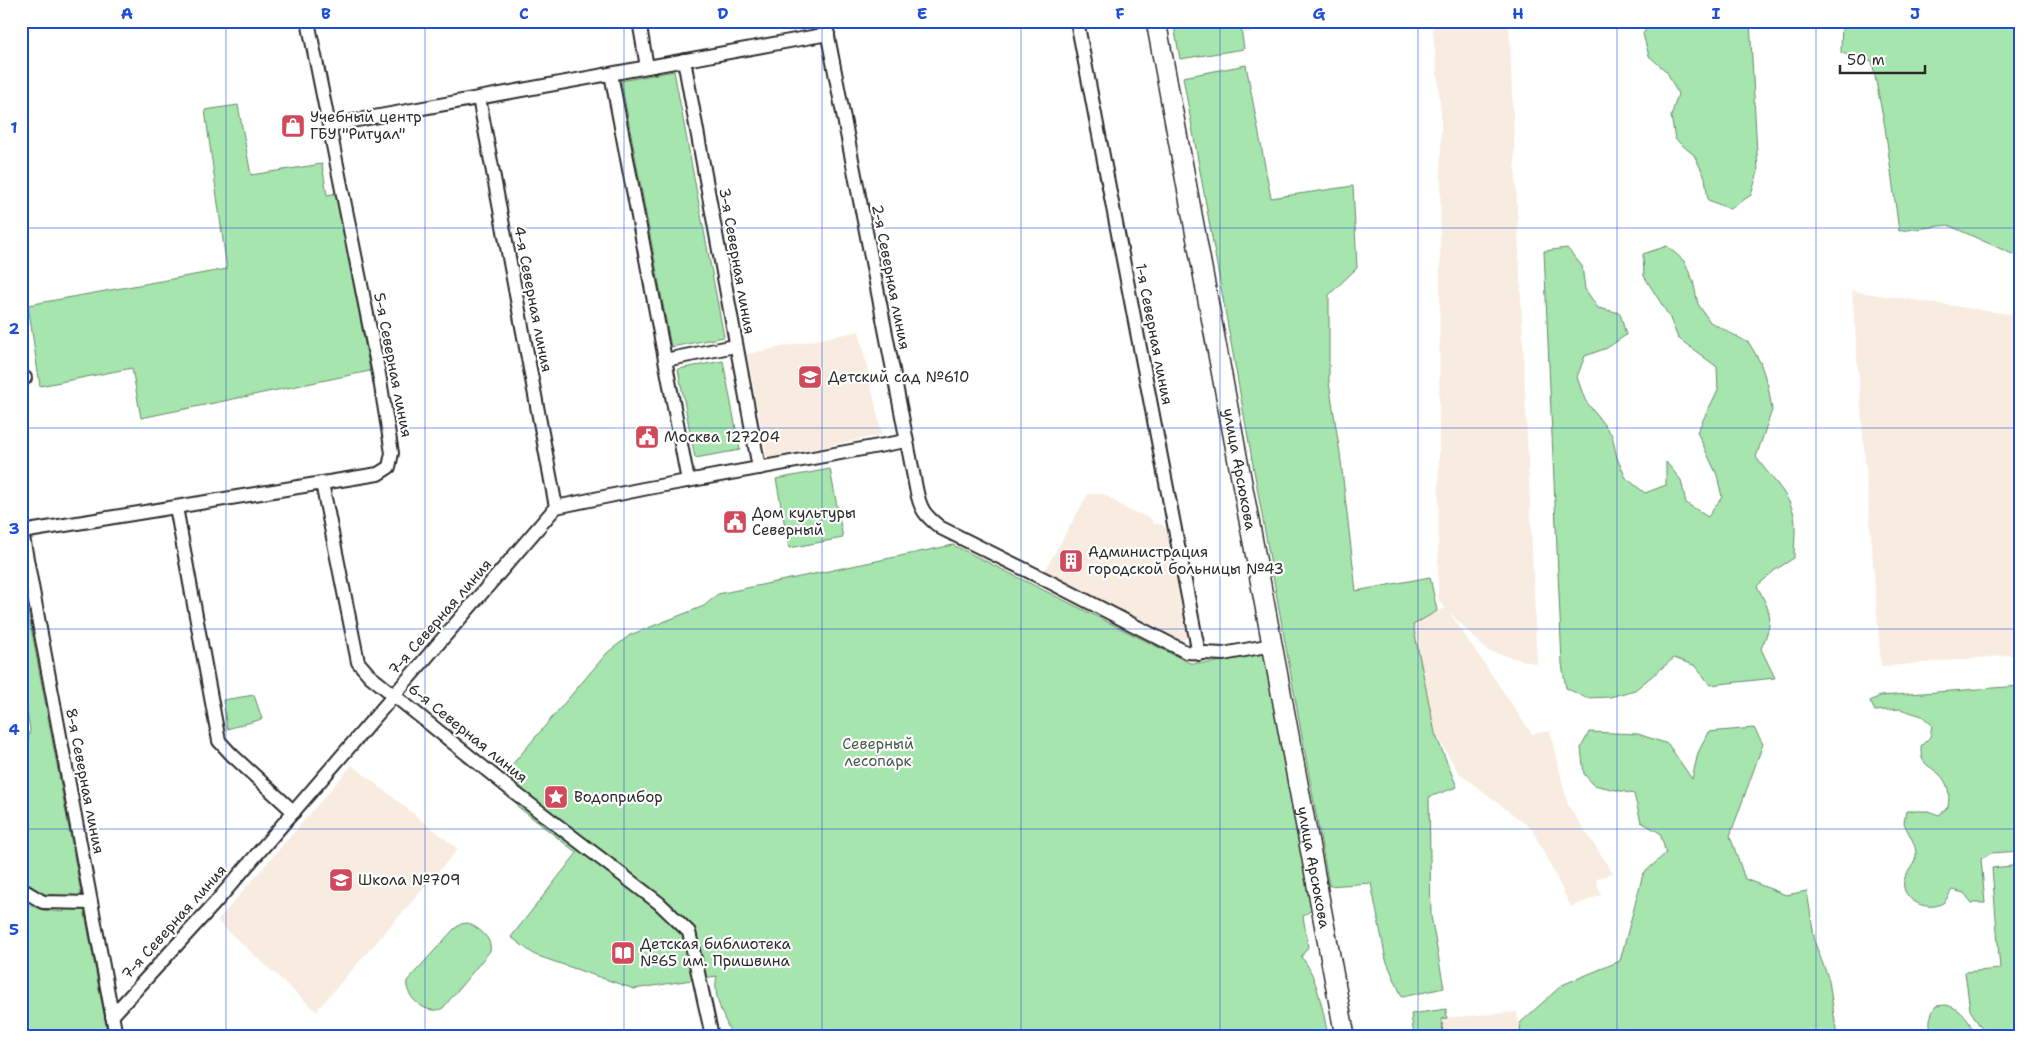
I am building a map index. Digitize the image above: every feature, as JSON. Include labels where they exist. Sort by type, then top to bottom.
[{"type":"street","name":"5-я Северная линия","points":[[22,532],[378,474],[389,467],[392,453],[379,374],[308,21]]},
{"type":"street","points":[[639,21],[647,67]]},
{"type":"street","name":"1-я Северная линия","points":[[1077,21],[1199,654]]},
{"type":"street","name":"улица Арсюкова","points":[[1156,21],[1345,1036]]},
{"type":"street","points":[[330,125],[684,60],[826,27]]},
{"type":"street","name":"2-я Северная линия","points":[[826,27],[906,441],[920,506],[928,518],[941,528],[1057,585],[1186,652],[1223,654],[1272,645]]},
{"type":"street","name":"3-я Северная линия","points":[[684,60],[735,346],[759,468]]},
{"type":"street","points":[[611,74],[688,481]]},
{"type":"street","name":"4-я Северная линия","points":[[479,98],[556,507]]},
{"type":"street","points":[[665,360],[735,346]]},
{"type":"street","points":[[556,507],[906,441]]},
{"type":"street","name":"6-я Северная линия","points":[[322,483],[358,662],[370,676],[506,786],[658,903],[689,932],[712,1036]]},
{"type":"street","points":[[176,507],[219,741],[294,812]]},
{"type":"street","name":"7-я Северная линия","points":[[112,1016],[294,812],[556,507]]},
{"type":"street","name":"8-я Северная линия","points":[[22,532],[116,1036]]},
{"type":"street","points":[[21,889],[43,902],[91,903]]},
{"type":"shaded area","points":[[1240,21],[1304,21],[1242,34]]},
{"type":"shaded area","points":[[1432,21],[1509,21],[1537,664],[1488,651],[1449,612],[1532,734],[1550,731],[1568,805],[1613,873],[1596,879],[1601,895],[1571,907],[1532,829],[1459,773],[1435,733],[1413,625],[1446,608],[1438,600],[1441,114]]},
{"type":"shaded area","points":[[1852,291],[2015,315],[2018,330],[2021,330],[2021,654],[1881,667]]},
{"type":"shaded area","name":"Детский сад №610","points":[[859,331],[882,435],[767,458],[747,354]]},
{"type":"shaded area","points":[[1088,494],[1104,494],[1128,510],[1151,518],[1153,524],[1161,524],[1166,528],[1187,634],[1186,639],[1181,640],[1044,572]]},
{"type":"shaded area","name":"Школа №709","points":[[352,765],[458,849],[316,1011],[217,921]]},
{"type":"shaded area","points":[[1517,1012],[1521,1036],[1443,1036],[1442,1018]]},
{"type":"green space","points":[[1173,21],[1240,21],[1244,49],[1180,59]]},
{"type":"green space","points":[[1651,21],[1750,21],[1758,172],[1751,195],[1730,209],[1708,200],[1705,177],[1694,155],[1675,139],[1671,116],[1678,94],[1667,72],[1649,56],[1643,34]]},
{"type":"green space","points":[[1842,21],[2021,21],[2021,258],[1948,225],[1899,231],[1885,127],[1872,61],[1841,53]]},
{"type":"green space","points":[[1246,65],[1271,198],[1353,186],[1357,268],[1329,295],[1329,382],[1340,453],[1356,591],[1430,577],[1437,611],[1413,625],[1435,733],[1457,787],[1429,797],[1431,916],[1444,988],[1402,997],[1386,960],[1371,883],[1329,886],[1183,77]]},
{"type":"green space","points":[[674,71],[724,337],[671,347],[621,81]]},
{"type":"green space","points":[[238,105],[251,175],[322,164],[327,195],[337,193],[370,371],[141,418],[132,368],[40,386],[28,305],[227,269],[205,110]]},
{"type":"green space","points":[[1667,246],[1684,261],[1693,281],[1698,304],[1710,322],[1749,343],[1760,362],[1768,386],[1772,410],[1756,457],[1790,503],[1795,528],[1794,558],[1775,570],[1757,586],[1770,617],[1768,630],[1761,649],[1775,678],[1710,685],[1696,666],[1674,658],[1635,690],[1610,697],[1586,698],[1566,688],[1562,664],[1544,251],[1567,248],[1582,266],[1585,289],[1598,308],[1620,313],[1626,335],[1607,348],[1585,356],[1577,377],[1585,400],[1612,435],[1617,458],[1626,478],[1645,493],[1666,485],[1666,462],[1681,480],[1686,503],[1708,517],[1722,497],[1717,475],[1697,432],[1718,390],[1717,367],[1678,338],[1669,316],[1644,276],[1643,254]]},
{"type":"green space","points":[[723,361],[740,450],[695,458],[678,369]]},
{"type":"green space","points":[[830,469],[843,538],[789,548],[776,479]]},
{"type":"green space","name":"Северный лесопарк","points":[[953,545],[1190,663],[1211,663],[1266,653],[1316,907],[1303,916],[1308,947],[1301,957],[1311,972],[1315,983],[1322,1005],[1328,1036],[732,1036],[717,999],[717,976],[634,989],[535,955],[511,937],[577,853],[517,806],[527,793],[505,773],[607,653],[630,635],[704,606],[718,594]]},
{"type":"green space","points":[[21,574],[108,1036],[21,1036],[21,902],[43,910],[64,912],[61,896],[39,893],[21,876],[21,748],[27,745],[30,729],[21,679]]},
{"type":"green space","points":[[2021,686],[2021,851],[1991,853],[1981,859],[1985,903],[1972,903],[1964,893],[1952,890],[1947,899],[1938,905],[1926,906],[1915,902],[1906,894],[1904,888],[1904,879],[1913,865],[1916,856],[1914,843],[1904,823],[1906,811],[1928,811],[1939,815],[1948,807],[1948,789],[1945,781],[1923,761],[1922,757],[1921,746],[1930,737],[1932,725],[1922,716],[1900,709],[1875,711],[1870,701],[1880,696]]},
{"type":"green space","points":[[254,695],[262,719],[227,729],[223,700]]},
{"type":"green space","points":[[1754,728],[1763,744],[1730,836],[1745,879],[1786,895],[1807,891],[1815,943],[1829,980],[1837,1036],[1521,1036],[1520,1023],[1562,985],[1620,961],[1643,874],[1666,853],[1660,833],[1641,822],[1634,794],[1594,785],[1584,774],[1581,748],[1589,732],[1638,734],[1668,744],[1692,779],[1698,753],[1708,732]]},
{"type":"green space","points":[[2021,865],[2021,1036],[1986,1036],[1970,1010],[1965,972],[2000,969],[1992,868]]},
{"type":"green space","points":[[468,923],[481,931],[487,938],[490,951],[443,1008],[431,1010],[424,1008],[409,993],[407,981],[454,929],[461,924]]},
{"type":"green space","points":[[1947,1005],[1962,1013],[1977,1036],[1935,1036],[1930,1025],[1932,1014],[1936,1006]]},
{"type":"green space","points":[[1446,1009],[1447,1018],[1442,1019],[1443,1036],[1414,1036],[1411,1014]]},
{"type":"place","name":"Учебный центр ГБУ \"Ритуал\"","points":[[293,126]]},
{"type":"place","name":"Детский сад №610","points":[[810,377]]},
{"type":"place","name":"Москва 127204","points":[[647,437]]},
{"type":"place","name":"Дом культуры Северный","points":[[735,522]]},
{"type":"place","name":"Администрация городской больницы №43","points":[[1071,561]]},
{"type":"place","name":"Водоприбор","points":[[556,797]]},
{"type":"place","name":"Школа №709","points":[[341,880]]},
{"type":"place","name":"Детская библиотека №65 им. Пришвина","points":[[623,953]]}]
